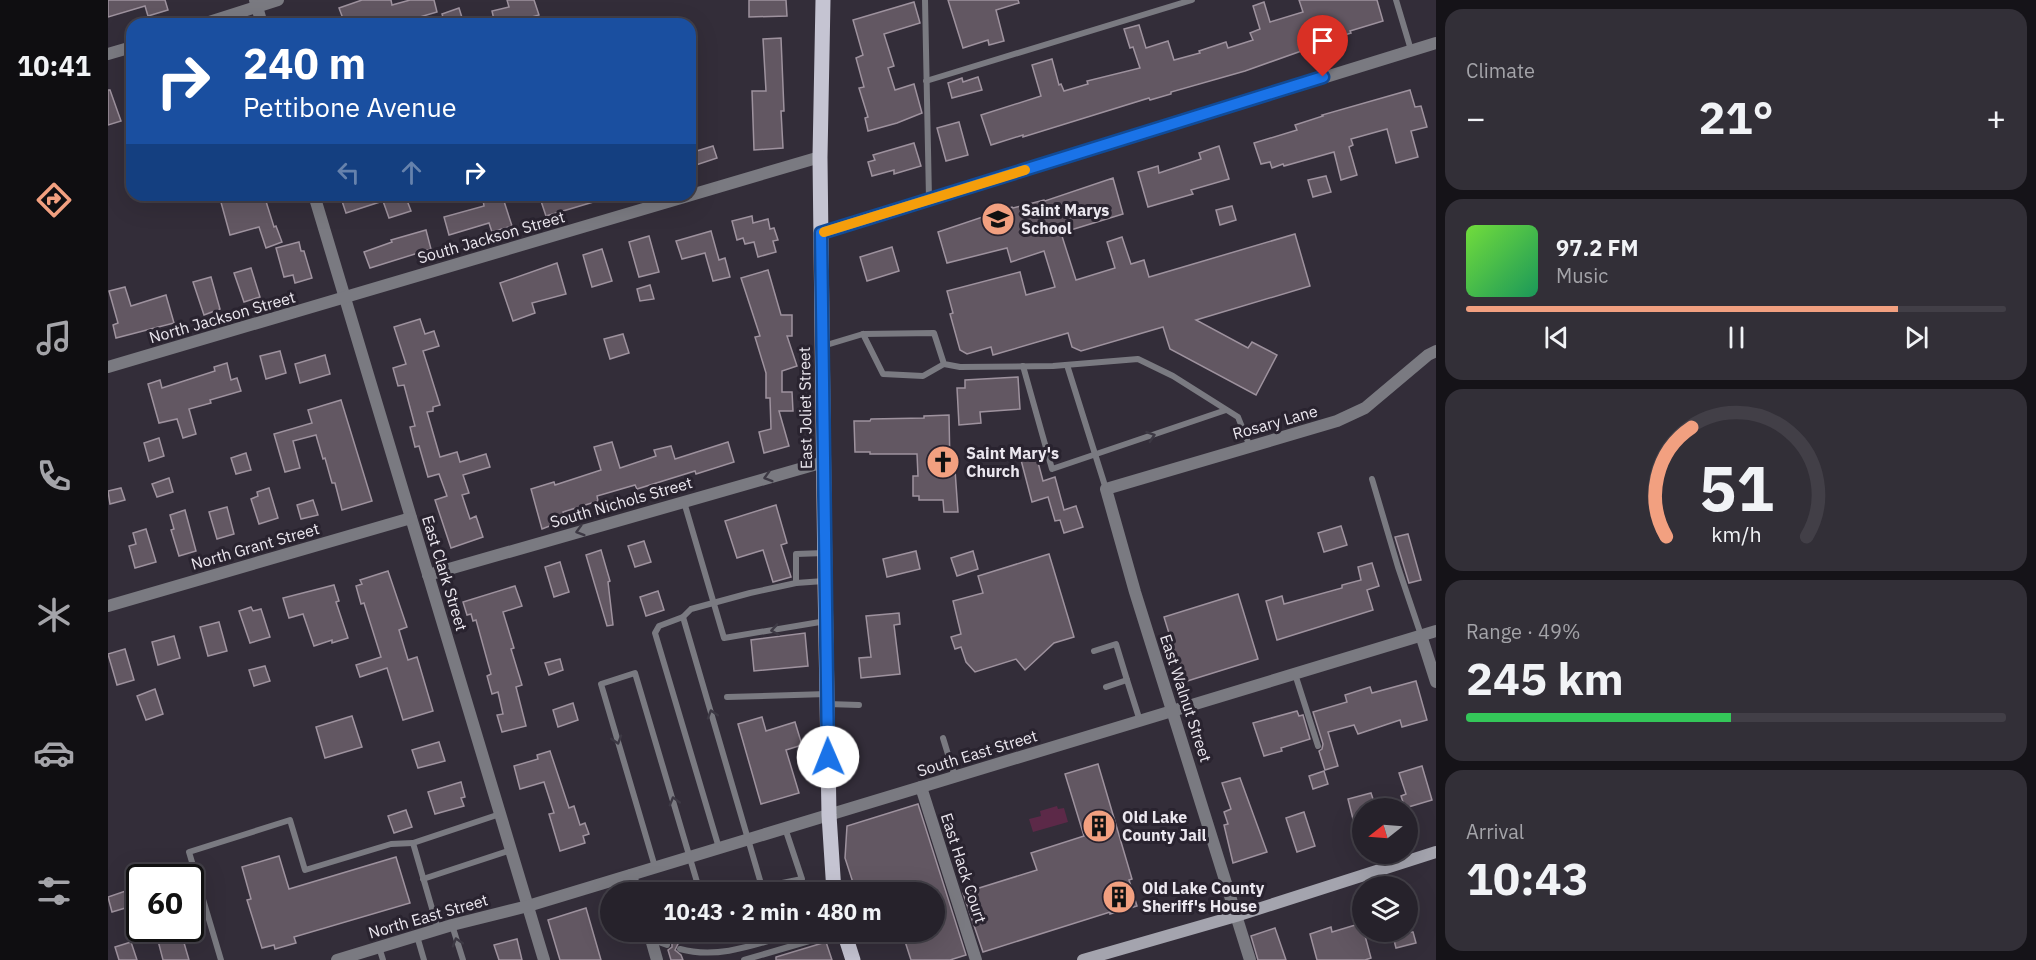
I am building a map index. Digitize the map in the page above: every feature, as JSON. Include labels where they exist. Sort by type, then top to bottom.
[{"type":"main road","name":"East Joliet Street","points":[[823,0],[820,157],[822,346],[829,815],[833,882]]},
{"type":"main road","points":[[846,942],[853,960]]},
{"type":"street","points":[[218,18],[256,3],[278,0]]},
{"type":"street","points":[[256,3],[260,18]]},
{"type":"street","points":[[821,233],[1436,43]]},
{"type":"street","points":[[108,54],[126,49]]},
{"type":"street","name":"South Jackson Street","points":[[696,193],[820,157]]},
{"type":"street","name":"East Clark Street","points":[[316,201],[544,960]]},
{"type":"street","name":"South Jackson Street","points":[[344,297],[670,201]]},
{"type":"street","name":"North Jackson Street","points":[[108,367],[344,297]]},
{"type":"street","name":"Rosary Lane","points":[[1106,489],[1338,421],[1365,408],[1428,355],[1436,351]]},
{"type":"street","name":"South Nichols Street","points":[[428,575],[824,462]]},
{"type":"street","name":"East Walnut Street","points":[[1106,489],[1135,591],[1250,960]]},
{"type":"street","name":"North Grant Street","points":[[108,606],[411,518]]},
{"type":"street","name":"South East Street","points":[[528,906],[1436,631]]},
{"type":"street","points":[[1421,635],[1436,682]]},
{"type":"street","name":"East Hack Court","points":[[921,787],[976,960]]},
{"type":"street","points":[[1083,960],[1236,916],[1436,852]]},
{"type":"street","points":[[631,875],[633,882]]},
{"type":"street","name":"North East Street","points":[[337,960],[452,925],[528,906]]},
{"type":"street","points":[[652,942],[657,960]]},
{"type":"lane","points":[[925,0],[929,200]]},
{"type":"lane","points":[[926,81],[1192,0]]},
{"type":"lane","points":[[1396,0],[1411,50]]},
{"type":"lane","points":[[822,346],[863,334],[934,333],[944,364]]},
{"type":"lane","points":[[863,334],[883,374],[923,376],[944,364],[960,367],[1067,365],[1137,359],[1173,376],[1238,417],[1250,447]]},
{"type":"lane","points":[[1067,365],[1106,489]]},
{"type":"lane","points":[[1023,366],[1052,469],[1226,410]]},
{"type":"lane","points":[[1372,479],[1401,578],[1421,635]]},
{"type":"lane","points":[[683,501],[724,638],[826,621]]},
{"type":"lane","points":[[796,583],[795,554],[825,553]]},
{"type":"lane","points":[[719,848],[655,633],[659,626],[683,617],[691,609],[796,583],[825,581]]},
{"type":"lane","points":[[683,617],[762,887],[802,879],[785,828]]},
{"type":"lane","points":[[1094,651],[1116,644],[1140,720]]},
{"type":"lane","points":[[655,868],[601,684],[635,673],[697,882]]},
{"type":"lane","points":[[1295,674],[1318,746]]},
{"type":"lane","points":[[1106,687],[1127,680]]},
{"type":"lane","points":[[727,697],[828,699],[859,705]]},
{"type":"lane","points":[[943,738],[955,777]]},
{"type":"lane","points":[[221,960],[189,852],[290,820],[305,870],[391,844],[413,843],[500,814]]},
{"type":"lane","points":[[413,843],[438,929]]},
{"type":"lane","points":[[423,879],[511,850]]},
{"type":"lane","points":[[452,925],[463,960]]},
{"type":"lane","points":[[417,935],[424,960]]},
{"type":"lane","points":[[661,942],[667,945]]},
{"type":"lane","points":[[680,949],[705,954],[727,953],[764,942]]},
{"type":"lane","points":[[744,960],[807,942]]},
{"type":"lane","points":[[379,947],[383,960]]},
{"type":"shaded area","points":[[1057,806],[1058,809],[1064,808],[1068,822],[1033,832],[1029,819],[1041,816],[1040,811]]},
{"type":"building","points":[[108,0],[165,0],[168,10],[148,16],[145,6],[108,17]]},
{"type":"building","points":[[362,0],[391,0],[392,5],[410,0],[434,0],[437,12],[416,18],[343,18],[339,8]]},
{"type":"building","points":[[507,0],[534,0],[539,15],[528,18],[494,18],[492,11],[509,7]]},
{"type":"building","points":[[749,0],[786,0],[787,16],[749,17]]},
{"type":"building","points":[[948,0],[1018,0],[1019,3],[996,10],[1004,41],[989,45],[988,40],[963,48]]},
{"type":"building","points":[[1299,0],[1377,0],[1383,21],[1350,31],[1351,33],[1326,41],[1327,44],[1245,71],[991,145],[981,115],[1041,96],[1032,65],[1052,59],[1059,85],[1061,84],[1064,91],[1088,84],[1087,81],[1140,68],[1124,29],[1139,25],[1146,48],[1168,41],[1174,60],[1200,53],[1199,51],[1226,42],[1228,48],[1253,40],[1250,33],[1260,29],[1253,6],[1264,2],[1270,22],[1303,12]]},
{"type":"building","points":[[914,2],[920,23],[884,34],[894,66],[888,68],[895,90],[914,84],[922,113],[868,131],[865,118],[868,117],[859,88],[864,87],[856,58],[863,55],[853,20]]},
{"type":"building","points":[[459,8],[462,18],[443,18],[442,14]]},
{"type":"building","points":[[781,38],[783,148],[754,150],[752,91],[766,91],[763,39]]},
{"type":"building","points":[[978,77],[982,90],[952,98],[948,83],[962,78],[963,82]]},
{"type":"building","points":[[108,90],[110,90],[121,121],[108,125]]},
{"type":"building","points":[[1410,90],[1415,107],[1421,106],[1427,127],[1411,131],[1418,157],[1396,163],[1387,129],[1351,139],[1353,145],[1349,147],[1357,175],[1341,180],[1334,152],[1272,168],[1270,162],[1261,164],[1254,143],[1297,130],[1295,125],[1322,115]]},
{"type":"building","points":[[959,122],[968,155],[946,161],[937,128]]},
{"type":"building","points":[[914,143],[921,166],[894,174],[894,170],[872,176],[868,162],[875,160],[873,155]]},
{"type":"building","points":[[713,146],[717,158],[696,165],[696,151]]},
{"type":"building","points":[[1219,146],[1229,179],[1191,190],[1193,194],[1148,207],[1138,172],[1158,166],[1159,173],[1201,159],[1199,153]]},
{"type":"building","points":[[1326,176],[1331,192],[1313,197],[1308,180]]},
{"type":"building","points":[[1113,178],[1123,214],[1061,233],[1076,280],[1115,268],[1107,242],[1122,237],[1131,264],[1144,260],[1149,277],[1295,234],[1310,286],[1196,320],[1248,348],[1252,342],[1277,355],[1256,395],[1170,349],[1163,327],[1081,351],[1072,347],[1068,333],[993,355],[991,347],[967,354],[960,350],[950,314],[953,313],[947,291],[1020,272],[1026,295],[1055,287],[1044,251],[1011,262],[1007,248],[947,263],[938,232],[1012,207],[1045,201]]},
{"type":"building","points":[[221,201],[266,201],[274,227],[276,226],[282,242],[266,248],[259,227],[230,235]]},
{"type":"building","points":[[342,201],[383,201],[346,213]]},
{"type":"building","points":[[383,201],[407,201],[411,211],[389,218]]},
{"type":"building","points":[[483,201],[504,201],[512,226],[492,232],[489,223],[449,235],[444,217],[484,206]]},
{"type":"building","points":[[541,201],[597,201],[546,216]]},
{"type":"building","points":[[1232,206],[1236,220],[1220,225],[1216,210]]},
{"type":"building","points":[[752,216],[753,223],[768,219],[770,229],[774,228],[778,240],[773,241],[776,252],[758,257],[754,242],[745,244],[743,238],[737,240],[732,221]]},
{"type":"building","points":[[426,230],[431,249],[370,268],[364,252],[392,242],[391,240]]},
{"type":"building","points":[[711,231],[719,260],[725,258],[730,277],[713,281],[705,253],[682,259],[676,241]]},
{"type":"building","points":[[649,236],[659,272],[639,277],[629,242]]},
{"type":"building","points":[[299,242],[312,278],[295,283],[293,275],[284,277],[276,248]]},
{"type":"building","points":[[892,247],[899,271],[867,281],[860,257]]},
{"type":"building","points":[[602,249],[612,281],[592,287],[583,255]]},
{"type":"building","points":[[557,263],[566,294],[532,303],[535,313],[513,321],[500,283]]},
{"type":"building","points":[[251,268],[260,297],[244,302],[234,273]]},
{"type":"building","points":[[768,270],[781,315],[792,315],[792,336],[787,336],[797,366],[782,371],[782,392],[792,392],[793,411],[779,411],[789,446],[764,453],[759,432],[771,429],[770,398],[766,398],[766,373],[755,337],[760,336],[741,278]]},
{"type":"building","points":[[211,277],[220,309],[204,315],[193,282]]},
{"type":"building","points":[[650,285],[654,299],[640,301],[637,289]]},
{"type":"building","points":[[125,287],[131,306],[166,295],[174,323],[116,338],[113,325],[118,323],[109,291]]},
{"type":"building","points":[[420,319],[425,334],[434,331],[439,346],[423,351],[440,405],[433,407],[433,411],[427,412],[440,457],[457,452],[460,462],[486,454],[490,467],[463,475],[469,493],[462,495],[470,519],[476,516],[483,537],[451,548],[435,500],[447,496],[439,474],[428,477],[419,446],[415,447],[410,427],[415,426],[404,385],[398,386],[393,368],[406,364],[394,327]]},
{"type":"building","points":[[623,334],[629,353],[610,359],[604,339]]},
{"type":"building","points":[[280,351],[286,373],[266,379],[260,356]]},
{"type":"building","points":[[325,355],[330,374],[300,383],[295,364]]},
{"type":"building","points":[[227,363],[231,380],[237,378],[241,391],[189,409],[196,434],[183,438],[177,419],[159,423],[148,384],[160,380],[162,388],[215,371],[214,367]]},
{"type":"building","points":[[1018,377],[1020,409],[980,412],[981,423],[959,425],[957,388],[965,388],[965,380]]},
{"type":"building","points":[[341,400],[372,501],[342,510],[335,483],[332,483],[316,435],[293,441],[300,468],[285,472],[274,434],[312,423],[308,410]]},
{"type":"building","name":"Saint Mary's Church","points":[[949,415],[950,467],[955,470],[958,512],[944,512],[943,500],[919,500],[919,496],[913,496],[913,476],[918,476],[917,454],[855,452],[854,421]]},
{"type":"building","points":[[159,438],[164,456],[149,461],[144,443]]},
{"type":"building","points":[[612,442],[620,468],[656,456],[654,450],[671,446],[675,459],[728,442],[734,462],[637,489],[635,485],[597,496],[598,501],[563,512],[565,520],[542,529],[531,489],[554,482],[555,485],[601,470],[594,447]]},
{"type":"building","points":[[246,453],[251,470],[236,474],[231,458]]},
{"type":"building","points":[[1036,455],[1043,481],[1055,477],[1064,510],[1076,506],[1083,527],[1064,533],[1060,520],[1055,521],[1048,497],[1032,502],[1021,460]]},
{"type":"building","points":[[169,478],[173,492],[157,497],[152,484]]},
{"type":"building","points":[[121,488],[125,500],[110,504],[108,491]]},
{"type":"building","points":[[269,488],[278,518],[259,524],[251,499],[258,496],[257,492]]},
{"type":"building","points":[[313,500],[318,515],[301,519],[297,505]]},
{"type":"building","points":[[776,505],[787,543],[781,545],[791,577],[773,582],[763,550],[737,558],[725,521]]},
{"type":"building","points":[[227,507],[234,534],[217,539],[209,512]]},
{"type":"building","points":[[185,510],[196,551],[179,556],[171,530],[174,529],[170,515]]},
{"type":"building","points":[[1341,526],[1347,545],[1324,552],[1318,533]]},
{"type":"building","points":[[146,529],[156,562],[135,568],[129,546],[136,544],[133,533]]},
{"type":"building","points":[[1408,534],[1421,580],[1409,583],[1395,537]]},
{"type":"building","points":[[644,541],[651,562],[635,567],[628,546]]},
{"type":"building","points":[[601,550],[610,581],[608,582],[613,625],[607,626],[586,555]]},
{"type":"building","points":[[916,551],[920,569],[887,577],[883,559]]},
{"type":"building","points":[[973,551],[978,569],[957,576],[951,558]]},
{"type":"building","points":[[1049,554],[1074,637],[1054,643],[1025,670],[1016,659],[975,672],[966,662],[961,647],[955,649],[951,637],[961,634],[953,601],[983,593],[978,576]]},
{"type":"building","points":[[560,562],[569,592],[554,597],[545,567]]},
{"type":"building","points":[[1372,563],[1379,586],[1367,590],[1373,610],[1277,640],[1266,601],[1282,596],[1284,604],[1342,588],[1342,585],[1361,580],[1358,567]]},
{"type":"building","points":[[388,571],[407,627],[399,630],[408,660],[417,657],[433,711],[403,720],[387,668],[360,677],[356,665],[381,657],[364,603],[361,604],[356,586],[362,584],[360,580]]},
{"type":"building","points":[[334,585],[339,601],[336,602],[348,638],[314,646],[303,614],[289,618],[283,598]]},
{"type":"building","points":[[515,586],[522,606],[503,612],[522,685],[516,687],[526,726],[502,732],[497,715],[503,714],[498,692],[492,694],[487,676],[491,674],[476,620],[473,621],[471,614],[467,615],[463,602]]},
{"type":"building","points":[[658,591],[664,610],[646,616],[640,597]]},
{"type":"building","points":[[1238,594],[1258,659],[1184,682],[1164,617]]},
{"type":"building","points":[[251,607],[253,611],[261,609],[270,637],[250,643],[239,611]]},
{"type":"building","points":[[899,613],[900,624],[894,625],[900,674],[861,678],[859,658],[871,657],[866,616]]},
{"type":"building","points":[[219,622],[227,651],[208,656],[200,627]]},
{"type":"building","points":[[805,633],[808,666],[754,671],[751,640]]},
{"type":"building","points":[[174,636],[180,658],[158,665],[152,642]]},
{"type":"building","points":[[125,649],[134,680],[117,685],[108,654]]},
{"type":"building","points":[[560,659],[563,670],[549,675],[545,663]]},
{"type":"building","points":[[265,666],[270,681],[254,686],[249,670]]},
{"type":"building","points":[[1416,681],[1427,720],[1402,727],[1400,720],[1358,734],[1354,725],[1328,732],[1338,766],[1325,770],[1319,751],[1323,744],[1313,712],[1347,702],[1345,695],[1370,687],[1372,693]]},
{"type":"building","points":[[155,689],[163,714],[146,720],[137,696]]},
{"type":"building","points":[[573,703],[578,720],[558,727],[553,710]]},
{"type":"building","points":[[1297,711],[1299,716],[1303,715],[1310,739],[1264,756],[1253,723]]},
{"type":"building","points":[[352,716],[362,747],[325,758],[316,727]]},
{"type":"building","points":[[762,717],[766,731],[795,722],[802,745],[786,750],[799,793],[761,804],[738,724]]},
{"type":"building","points":[[439,742],[445,761],[418,768],[412,750]]},
{"type":"building","points":[[550,751],[569,808],[574,806],[580,825],[585,823],[589,834],[583,836],[585,843],[560,851],[549,814],[554,813],[544,782],[520,789],[514,766],[538,759],[537,755]]},
{"type":"building","points":[[1098,764],[1132,879],[1129,880],[1137,906],[1110,914],[1110,912],[983,952],[963,893],[1037,870],[1031,853],[1084,836],[1065,774]]},
{"type":"building","points":[[1422,766],[1432,800],[1418,804],[1418,798],[1402,798],[1401,796],[1406,794],[1399,773]]},
{"type":"building","points":[[1324,771],[1328,784],[1313,789],[1309,776]]},
{"type":"building","points":[[1240,778],[1267,852],[1233,863],[1224,825],[1228,824],[1224,812],[1231,809],[1222,783]]},
{"type":"building","points":[[461,782],[465,797],[461,798],[464,806],[435,814],[428,792]]},
{"type":"building","points":[[1371,793],[1373,798],[1352,798],[1352,815],[1348,799]]},
{"type":"building","points":[[918,804],[943,882],[853,882],[845,858],[847,826]]},
{"type":"building","points":[[406,810],[412,827],[394,833],[388,816]]},
{"type":"building","points":[[1304,812],[1315,846],[1297,852],[1286,818]]},
{"type":"building","points":[[279,856],[289,889],[396,857],[410,903],[294,937],[296,943],[275,949],[274,945],[262,948],[247,900],[251,899],[242,867]]},
{"type":"building","points":[[945,889],[966,955],[950,960],[911,960],[905,942],[945,942]]},
{"type":"building","points":[[126,891],[126,908],[112,912],[108,897]]},
{"type":"building","points":[[586,908],[601,960],[560,960],[548,920]]},
{"type":"building","points":[[1352,926],[1352,942],[1367,942],[1371,958],[1317,960],[1310,934],[1331,927],[1332,932]]},
{"type":"building","points":[[1275,928],[1286,960],[1258,960],[1251,936]]},
{"type":"building","points":[[517,939],[522,960],[499,960],[494,945]]},
{"type":"building","points":[[131,942],[137,960],[119,960],[115,947]]},
{"type":"building","points":[[158,942],[184,942],[189,960],[163,960]]},
{"type":"building","points":[[669,942],[677,942],[675,950],[683,960],[671,960],[668,950],[672,944]]},
{"type":"building","points":[[826,942],[832,960],[776,960],[776,957]]},
{"type":"building","points":[[1394,942],[1416,942],[1416,943],[1396,948]]},
{"type":"slow traffic","points":[[824,232],[1025,170]]},
{"type":"place","name":"Saint Marys School","points":[[998,219]]},
{"type":"place","name":"Saint Mary's Church","points":[[943,462]]},
{"type":"place","name":"Old Lake County Jail","points":[[1099,826]]},
{"type":"place","name":"Old Lake County Sheriff's House","points":[[1119,897]]},
{"type":"route","points":[[828,757],[821,233],[1323,77]]}]
